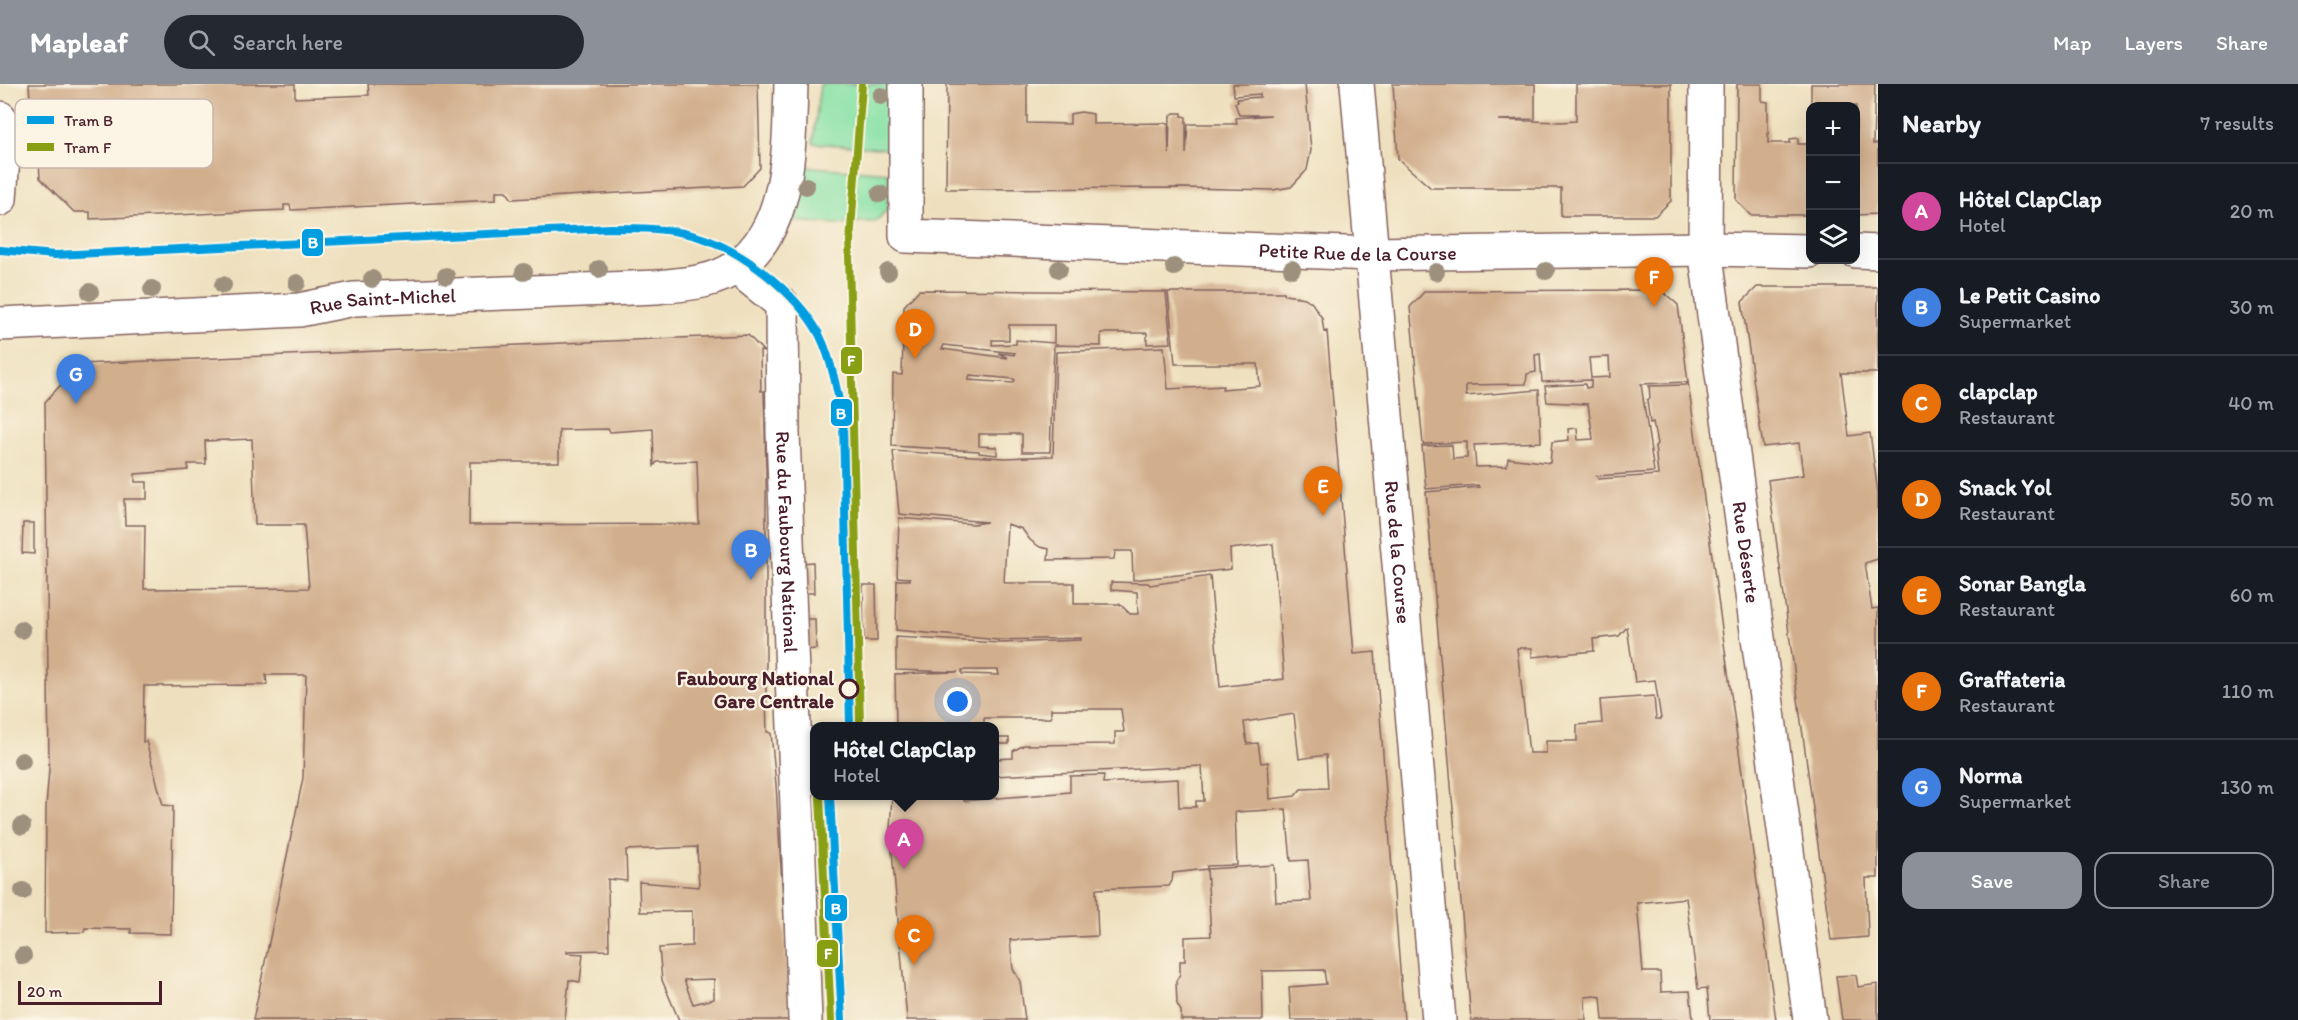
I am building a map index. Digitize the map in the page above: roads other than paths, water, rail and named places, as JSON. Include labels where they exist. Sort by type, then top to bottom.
[{"type":"street","points":[[746,257],[777,208],[784,184],[791,84]]},
{"type":"street","name":"Petite Rue de la Course","points":[[906,84],[906,236],[1371,254],[1705,249],[1806,251]]},
{"type":"street","name":"Rue de la Course","points":[[1357,84],[1440,1020]]},
{"type":"street","name":"Rue Déserte","points":[[1706,84],[1705,249],[1810,1020]]},
{"type":"street","points":[[0,118],[3,156],[0,199]]},
{"type":"street","points":[[1860,251],[1878,252]]},
{"type":"street","name":"Rue Saint-Michel","points":[[0,324],[299,310],[354,299],[691,284],[714,278],[746,257]]},
{"type":"street","name":"Rue du Faubourg National","points":[[746,257],[782,304],[783,433],[805,1020]]},
{"type":"tram line","name":"F","points":[[860,722],[849,255],[862,85]]},
{"type":"tram line","name":"B","points":[[0,250],[55,255],[611,228],[672,231],[710,241],[728,250],[764,273],[796,302],[819,334],[834,377],[843,422],[850,722]]},
{"type":"tram line","name":"F","points":[[820,800],[831,1020]]},
{"type":"tram line","name":"B","points":[[830,800],[842,1020]]},
{"type":"place","name":"Graffateria","points":[[1654,307]]},
{"type":"place","name":"Snack Yol","points":[[915,359]]},
{"type":"place","name":"Norma","points":[[76,404]]},
{"type":"place","name":"Sonar Bangla","points":[[1323,516]]},
{"type":"place","name":"Le Petit Casino","points":[[751,580]]},
{"type":"place","name":"Faubourg National Gare Centrale","points":[[849,689]]},
{"type":"place","name":"Hôtel ClapClap","points":[[904,869]]},
{"type":"place","name":"clapclap","points":[[914,965]]}]
